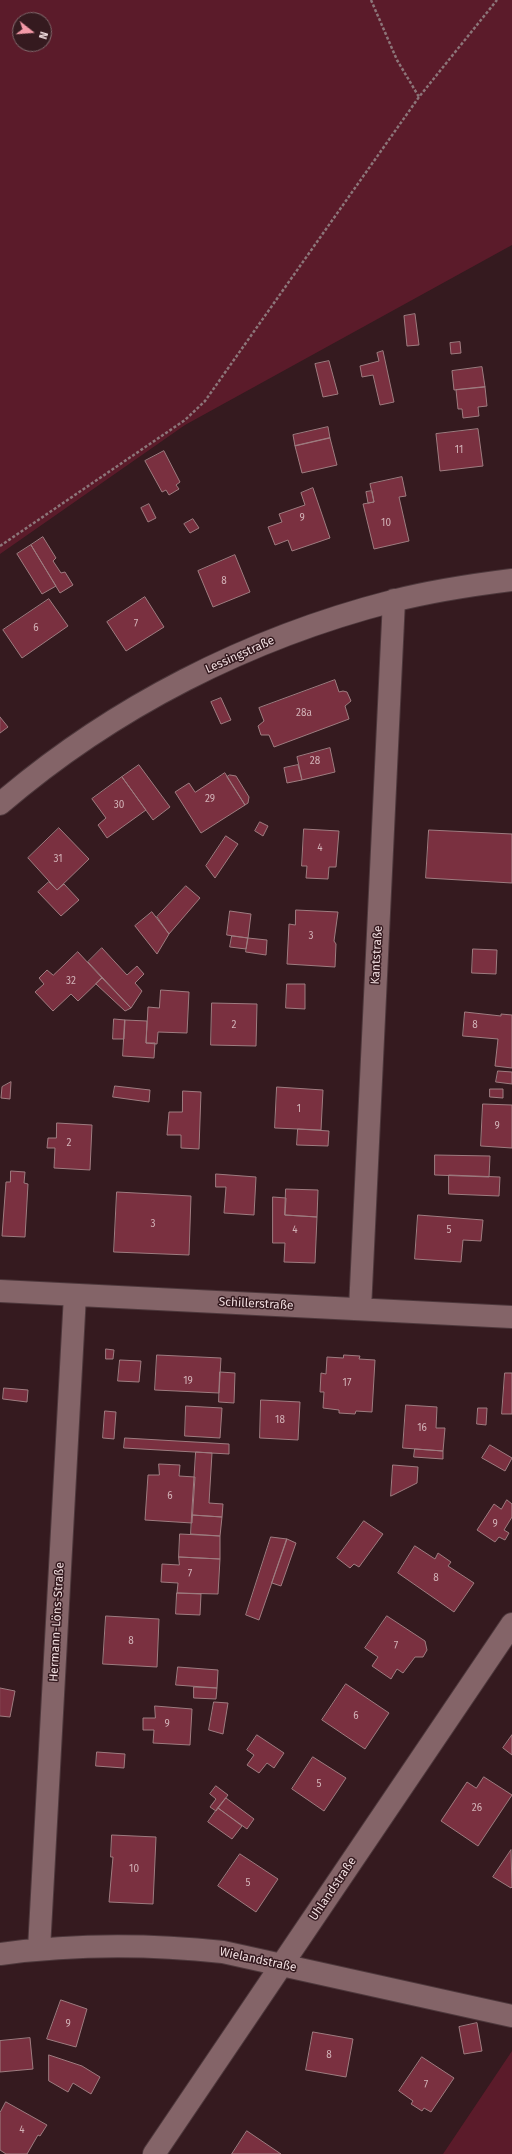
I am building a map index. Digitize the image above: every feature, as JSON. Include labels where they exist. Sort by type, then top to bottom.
[{"type":"street","name":"Lessingstraße","points":[[0,804],[69,750],[128,712],[183,681],[279,637],[332,618],[394,600],[458,587],[512,580]]},
{"type":"street","name":"Kantstraße","points":[[360,1309],[394,600]]},
{"type":"street","name":"Schillerstraße","points":[[0,1291],[512,1317]]},
{"type":"street","name":"Hermann-Löns-Straße","points":[[39,1949],[75,1295]]},
{"type":"street","name":"Uhlandstraße","points":[[154,2154],[512,1624]]},
{"type":"street","name":"Wielandstraße","points":[[0,1954],[39,1949],[129,1946],[176,1947],[223,1952],[512,2016]]},
{"type":"path","points":[[371,0],[396,60],[419,97]]},
{"type":"path","points":[[0,546],[184,420],[205,401],[419,97],[497,0]]},
{"type":"shaded area","points":[[0,0],[512,0],[512,245],[185,425],[0,554]]},
{"type":"shaded area","points":[[512,2051],[512,2154],[443,2154]]},
{"type":"building","points":[[415,314],[419,345],[407,346],[404,316]]},
{"type":"building","points":[[460,342],[461,353],[451,354],[450,343]]},
{"type":"building","points":[[383,351],[394,402],[380,405],[373,375],[362,377],[360,366],[379,361],[377,353]]},
{"type":"building","points":[[329,361],[338,394],[323,397],[315,364]]},
{"type":"building","points":[[482,367],[485,387],[454,390],[452,371]]},
{"type":"building","points":[[485,387],[487,406],[478,407],[479,416],[463,418],[462,409],[458,409],[456,390]]},
{"type":"building","points":[[328,427],[330,438],[295,446],[293,435]]},
{"type":"building","points":[[478,429],[483,466],[440,471],[436,434]]},
{"type":"building","points":[[330,438],[337,465],[302,473],[295,446]]},
{"type":"building","points":[[164,451],[180,482],[176,485],[179,489],[169,495],[166,490],[162,492],[145,461]]},
{"type":"building","points":[[402,477],[406,496],[399,497],[409,541],[374,549],[363,504],[374,502],[370,484]]},
{"type":"building","points":[[313,488],[330,538],[292,551],[288,540],[275,545],[268,527],[282,522],[279,514],[305,505],[301,493]]},
{"type":"building","points":[[372,491],[374,502],[368,503],[366,492]]},
{"type":"building","points":[[149,504],[156,518],[148,522],[141,508]]},
{"type":"building","points":[[193,519],[199,528],[190,533],[184,524]]},
{"type":"building","points":[[43,537],[56,558],[53,561],[61,573],[65,572],[73,585],[60,593],[31,545]]},
{"type":"building","points":[[31,545],[56,586],[42,594],[17,554]]},
{"type":"building","points":[[235,555],[250,592],[213,607],[198,571]]},
{"type":"building","points":[[145,597],[164,627],[126,651],[107,622]]},
{"type":"building","points":[[49,599],[68,626],[22,658],[3,630]]},
{"type":"building","points":[[335,680],[339,692],[347,692],[351,701],[345,706],[349,719],[274,747],[269,735],[261,735],[258,726],[264,721],[259,708]]},
{"type":"building","points":[[221,698],[231,720],[221,724],[211,702]]},
{"type":"building","points":[[0,717],[8,727],[0,733]]},
{"type":"building","points":[[330,748],[335,772],[302,780],[297,757]]},
{"type":"building","points":[[139,765],[170,807],[153,820],[122,777]]},
{"type":"building","points":[[298,765],[302,780],[287,783],[284,768]]},
{"type":"building","points":[[225,773],[245,805],[201,833],[175,792],[189,783],[195,792]]},
{"type":"building","points":[[230,775],[236,776],[249,797],[248,803],[245,805],[227,777]]},
{"type":"building","points":[[122,777],[146,810],[107,838],[98,825],[106,818],[92,799]]},
{"type":"building","points":[[260,822],[268,826],[263,836],[255,831]]},
{"type":"building","points":[[59,828],[89,859],[57,890],[28,858]]},
{"type":"building","points":[[304,829],[339,831],[336,867],[329,867],[328,879],[306,878],[307,866],[302,866]]},
{"type":"building","points":[[429,830],[512,834],[512,883],[426,878]]},
{"type":"building","points":[[226,836],[238,844],[215,878],[206,866]]},
{"type":"building","points":[[49,882],[57,890],[64,884],[79,900],[61,916],[38,892]]},
{"type":"building","points":[[186,886],[200,898],[169,934],[157,917]]},
{"type":"building","points":[[296,910],[338,912],[334,941],[336,944],[335,967],[287,964],[289,924],[295,925]]},
{"type":"building","points":[[230,911],[251,914],[248,938],[227,935]]},
{"type":"building","points":[[152,912],[169,934],[157,954],[135,926]]},
{"type":"building","points":[[232,936],[248,938],[246,949],[230,947]]},
{"type":"building","points":[[248,938],[267,940],[266,955],[246,952]]},
{"type":"building","points":[[102,948],[127,975],[137,966],[144,974],[135,983],[142,991],[131,1008],[88,962]]},
{"type":"building","points":[[473,949],[497,950],[496,974],[472,973]]},
{"type":"building","points":[[78,952],[102,978],[78,1001],[71,994],[53,1011],[35,992],[44,984],[39,978],[47,970],[53,975]]},
{"type":"building","points":[[102,978],[131,1008],[125,1011],[96,984]]},
{"type":"building","points":[[287,984],[305,984],[305,1009],[286,1008]]},
{"type":"building","points":[[161,990],[189,992],[187,1033],[158,1032],[157,1044],[146,1043],[148,1007],[159,1008]]},
{"type":"building","points":[[212,1003],[257,1004],[256,1046],[211,1045]]},
{"type":"building","points":[[465,1012],[501,1016],[501,1014],[512,1015],[512,1068],[495,1066],[498,1039],[463,1036]]},
{"type":"building","points":[[114,1019],[125,1020],[124,1039],[113,1039]]},
{"type":"building","points":[[125,1020],[147,1021],[146,1043],[155,1043],[154,1058],[123,1056]]},
{"type":"building","points":[[498,1071],[512,1072],[512,1084],[496,1082]]},
{"type":"building","points":[[11,1082],[10,1099],[1,1098],[2,1087]]},
{"type":"building","points":[[115,1086],[150,1090],[149,1102],[113,1097]]},
{"type":"building","points":[[277,1087],[323,1090],[321,1130],[275,1128]]},
{"type":"building","points":[[490,1089],[503,1089],[503,1098],[490,1097]]},
{"type":"building","points":[[183,1091],[201,1092],[199,1149],[181,1148],[181,1135],[167,1135],[169,1112],[182,1112]]},
{"type":"building","points":[[483,1104],[512,1105],[512,1148],[481,1146]]},
{"type":"building","points":[[57,1123],[92,1125],[90,1170],[54,1168],[55,1148],[47,1148],[48,1138],[56,1138]]},
{"type":"building","points":[[298,1129],[329,1131],[328,1146],[297,1145]]},
{"type":"building","points":[[435,1155],[490,1156],[489,1177],[435,1175]]},
{"type":"building","points":[[11,1171],[25,1172],[24,1183],[28,1184],[25,1237],[2,1236],[6,1182],[10,1182]]},
{"type":"building","points":[[216,1174],[256,1177],[254,1215],[224,1213],[226,1187],[216,1187]]},
{"type":"building","points":[[449,1175],[500,1177],[499,1196],[449,1194]]},
{"type":"building","points":[[286,1189],[318,1190],[317,1217],[285,1215]]},
{"type":"building","points":[[117,1192],[191,1196],[189,1255],[114,1252]]},
{"type":"building","points":[[273,1197],[286,1198],[285,1215],[317,1217],[315,1263],[284,1262],[285,1243],[273,1243]]},
{"type":"building","points":[[418,1215],[483,1220],[481,1241],[463,1240],[461,1262],[415,1259]]},
{"type":"building","points":[[106,1349],[114,1350],[113,1359],[106,1359]]},
{"type":"building","points":[[157,1355],[221,1358],[219,1393],[155,1390]]},
{"type":"building","points":[[344,1355],[360,1356],[359,1359],[375,1360],[372,1412],[356,1411],[355,1414],[339,1413],[339,1410],[323,1408],[324,1392],[320,1392],[321,1373],[326,1374],[327,1357],[343,1358]]},
{"type":"building","points":[[120,1360],[141,1361],[139,1382],[118,1381]]},
{"type":"building","points":[[220,1372],[235,1373],[234,1403],[219,1402]]},
{"type":"building","points":[[505,1373],[512,1373],[512,1414],[502,1414]]},
{"type":"building","points":[[4,1388],[28,1390],[27,1402],[3,1399]]},
{"type":"building","points":[[261,1400],[300,1402],[298,1440],[260,1438]]},
{"type":"building","points":[[406,1405],[437,1407],[436,1428],[445,1428],[443,1451],[403,1448]]},
{"type":"building","points":[[186,1406],[222,1408],[220,1438],[185,1436]]},
{"type":"building","points":[[478,1408],[487,1408],[486,1425],[477,1424]]},
{"type":"building","points":[[105,1411],[116,1412],[114,1439],[103,1438]]},
{"type":"building","points":[[125,1438],[229,1444],[229,1454],[124,1448]]},
{"type":"building","points":[[490,1445],[512,1458],[505,1471],[482,1458]]},
{"type":"building","points":[[415,1449],[443,1451],[443,1459],[414,1457]]},
{"type":"building","points":[[196,1452],[212,1453],[209,1503],[223,1504],[222,1517],[192,1515]]},
{"type":"building","points":[[159,1464],[180,1465],[179,1476],[195,1477],[192,1523],[145,1520],[148,1475],[159,1475]]},
{"type":"building","points":[[393,1465],[418,1467],[417,1483],[391,1496]]},
{"type":"building","points":[[507,1500],[512,1504],[512,1517],[504,1530],[509,1533],[505,1540],[499,1537],[495,1542],[477,1530],[494,1504],[501,1509]]},
{"type":"building","points":[[192,1515],[222,1517],[220,1536],[191,1534]]},
{"type":"building","points":[[364,1521],[383,1534],[359,1567],[354,1564],[350,1568],[337,1558]]},
{"type":"building","points":[[180,1534],[220,1536],[220,1559],[179,1557]]},
{"type":"building","points":[[271,1537],[287,1539],[259,1620],[246,1615]]},
{"type":"building","points":[[287,1539],[296,1543],[281,1586],[272,1583]]},
{"type":"building","points":[[415,1546],[435,1559],[438,1553],[451,1562],[448,1566],[474,1583],[454,1612],[398,1573]]},
{"type":"building","points":[[179,1557],[220,1559],[218,1594],[177,1593],[178,1583],[161,1582],[162,1564],[179,1565]]},
{"type":"building","points":[[177,1593],[201,1594],[200,1615],[176,1614]]},
{"type":"building","points":[[106,1616],[159,1619],[157,1667],[103,1664]]},
{"type":"building","points":[[387,1616],[425,1641],[427,1650],[423,1657],[415,1657],[403,1673],[397,1669],[391,1679],[372,1666],[378,1657],[365,1648]]},
{"type":"building","points":[[178,1667],[218,1670],[217,1688],[176,1685]]},
{"type":"building","points":[[346,1684],[389,1713],[365,1749],[322,1720]]},
{"type":"building","points":[[194,1687],[217,1688],[216,1699],[194,1698]]},
{"type":"building","points":[[0,1688],[15,1691],[10,1717],[0,1716]]},
{"type":"building","points":[[214,1702],[228,1703],[223,1734],[209,1730]]},
{"type":"building","points":[[155,1706],[192,1709],[190,1745],[153,1743],[154,1730],[143,1730],[143,1718],[155,1718]]},
{"type":"building","points":[[257,1735],[284,1753],[274,1768],[267,1763],[259,1773],[247,1765],[254,1755],[247,1750]]},
{"type":"building","points":[[512,1735],[512,1755],[503,1748]]},
{"type":"building","points":[[97,1752],[125,1754],[124,1768],[96,1766]]},
{"type":"building","points":[[313,1757],[346,1778],[324,1811],[292,1789]]},
{"type":"building","points":[[484,1777],[512,1795],[478,1846],[441,1821],[467,1782],[476,1788]]},
{"type":"building","points":[[216,1786],[228,1795],[216,1811],[210,1807],[216,1799],[210,1794]]},
{"type":"building","points":[[226,1798],[254,1819],[247,1829],[218,1808]]},
{"type":"building","points":[[218,1808],[242,1826],[232,1839],[208,1822]]},
{"type":"building","points":[[112,1835],[156,1837],[153,1904],[109,1902],[113,1857],[111,1857]]},
{"type":"building","points":[[511,1850],[512,1887],[511,1888],[493,1877]]},
{"type":"building","points":[[240,1854],[278,1879],[256,1912],[218,1886]]},
{"type":"building","points":[[61,2000],[87,2009],[76,2047],[47,2039]]},
{"type":"building","points":[[477,2023],[482,2051],[464,2054],[459,2027]]},
{"type":"building","points":[[313,2032],[353,2039],[346,2077],[306,2070]]},
{"type":"building","points":[[30,2038],[33,2069],[0,2072],[0,2041]]},
{"type":"building","points":[[49,2055],[82,2066],[100,2077],[91,2094],[73,2083],[68,2092],[49,2081]]},
{"type":"building","points":[[422,2057],[454,2078],[431,2112],[424,2108],[422,2111],[411,2104],[413,2101],[399,2091]]},
{"type":"building","points":[[6,2102],[47,2125],[40,2136],[38,2135],[27,2154],[6,2154],[0,2150],[0,2113]]},
{"type":"building","points":[[247,2131],[281,2154],[232,2154]]}]
